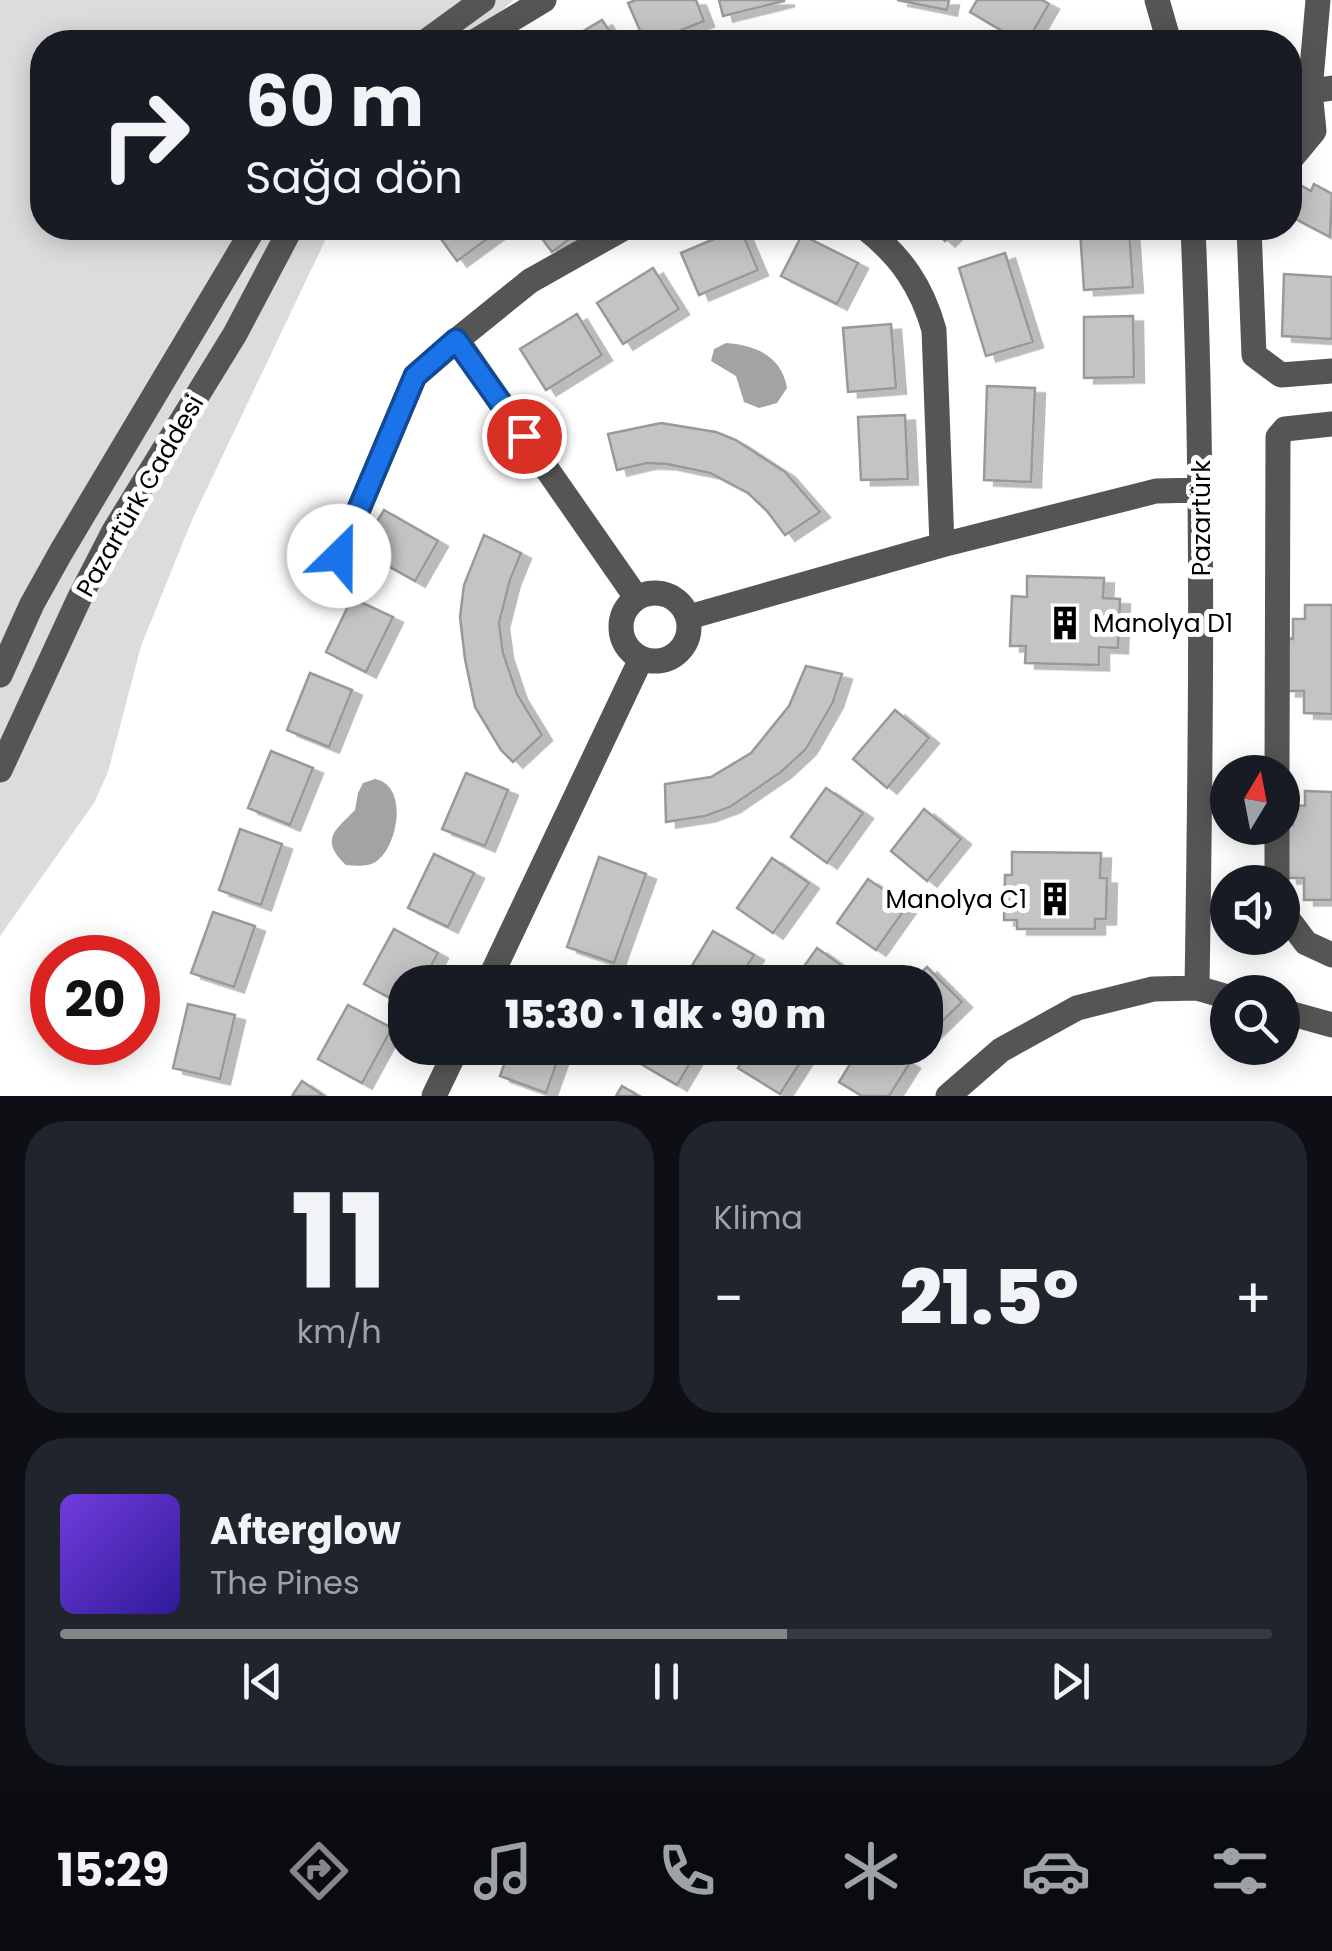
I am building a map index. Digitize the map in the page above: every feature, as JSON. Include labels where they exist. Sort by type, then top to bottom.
[{"type":"street","points":[[442,30],[483,0]]},
{"type":"street","points":[[494,30],[544,0]]},
{"type":"street","points":[[1157,0],[1166,30]]},
{"type":"street","points":[[1302,146],[1314,131],[1311,91],[1318,0]]},
{"type":"street","name":"Pazartürk Caddesi","points":[[0,675],[61,552],[247,240]]},
{"type":"street","name":"Pazartürk Caddesi","points":[[0,770],[101,555],[235,334],[285,240]]},
{"type":"street","points":[[324,592],[415,376],[530,281],[603,240]]},
{"type":"street","points":[[882,240],[925,298],[934,330],[942,545]]},
{"type":"street","name":"Pazartürk","points":[[1193,240],[1201,490],[1202,747],[1197,988]]},
{"type":"street","points":[[1249,240],[1254,355],[1281,376],[1332,371]]},
{"type":"street","points":[[456,340],[636,597]]},
{"type":"street","points":[[1277,755],[1278,437],[1285,429],[1332,424]]},
{"type":"street","points":[[689,617],[942,545],[1156,491],[1201,490]]},
{"type":"street","points":[[657,592],[677,599],[689,617],[688,636],[678,653],[660,661],[641,659],[626,647],[620,629],[624,611],[636,597],[657,592]]},
{"type":"street","points":[[496,965],[641,659]]},
{"type":"street","points":[[1300,934],[1306,942],[1332,955]]},
{"type":"street","points":[[948,1096],[1001,1050],[1078,1008],[1153,990],[1197,988],[1210,991]]},
{"type":"street","points":[[1300,1016],[1332,1025]]},
{"type":"street","points":[[434,1096],[449,1065]]},
{"type":"shaded area","points":[[0,0],[514,0],[478,30],[30,30],[30,240],[325,240],[192,520],[141,646],[108,772],[94,803],[0,936]]},
{"type":"shaded area","points":[[726,343],[747,346],[773,360],[787,388],[777,403],[759,408],[744,402],[736,376],[711,361],[714,349]]},
{"type":"shaded area","points":[[375,779],[392,792],[396,803],[391,842],[374,863],[346,865],[333,848],[333,835],[355,810],[363,783]]},
{"type":"building","points":[[696,0],[704,21],[682,30],[640,30],[628,3]]},
{"type":"building","points":[[719,0],[784,0],[784,1],[723,16]]},
{"type":"building","points":[[897,0],[949,0],[947,10]]},
{"type":"building","points":[[977,0],[1042,0],[1049,4],[1034,30],[1001,30],[970,12]]},
{"type":"building","points":[[602,20],[609,30],[585,30]]},
{"type":"building","points":[[1314,184],[1332,194],[1330,237],[1302,222],[1302,186],[1311,191]]},
{"type":"building","points":[[442,240],[486,240],[457,261]]},
{"type":"building","points":[[543,240],[568,240],[552,252]]},
{"type":"building","points":[[712,240],[745,240],[758,270],[699,295],[681,253]]},
{"type":"building","points":[[799,240],[812,240],[858,263],[837,304],[781,276]]},
{"type":"building","points":[[1081,240],[1130,240],[1133,287],[1084,290]]},
{"type":"building","points":[[1005,253],[1033,342],[986,356],[959,268]]},
{"type":"building","points":[[653,268],[679,309],[623,344],[597,303]]},
{"type":"building","points":[[1284,274],[1332,277],[1332,339],[1282,336]]},
{"type":"building","points":[[577,314],[602,355],[546,390],[520,349]]},
{"type":"building","points":[[1133,316],[1134,377],[1084,378],[1084,317]]},
{"type":"building","points":[[891,324],[896,388],[848,392],[843,328]]},
{"type":"building","points":[[987,386],[1035,388],[1031,482],[984,480]]},
{"type":"building","points":[[905,415],[908,479],[861,480],[858,417]]},
{"type":"building","points":[[661,423],[716,432],[736,440],[785,472],[820,512],[785,535],[748,493],[710,473],[647,463],[617,470],[608,434]]},
{"type":"building","points":[[384,510],[438,541],[415,581],[360,550]]},
{"type":"building","points":[[484,535],[521,553],[499,623],[503,653],[517,694],[542,735],[513,762],[501,750],[475,707],[465,659],[460,617],[464,585]]},
{"type":"building","name":"Manolya D1","points":[[1027,576],[1104,578],[1103,598],[1120,599],[1118,648],[1099,647],[1099,665],[1025,663],[1026,646],[1010,646],[1012,596],[1027,597]]},
{"type":"building","points":[[352,598],[393,617],[366,672],[326,652]]},
{"type":"building","points":[[1305,605],[1332,605],[1332,714],[1304,713],[1304,691],[1286,691],[1287,638],[1293,639],[1293,619],[1305,619]]},
{"type":"building","points":[[806,666],[842,674],[833,702],[806,749],[781,772],[730,807],[705,816],[666,822],[665,784],[711,777],[751,753],[789,706]]},
{"type":"building","points":[[310,673],[352,690],[329,747],[287,730]]},
{"type":"building","points":[[895,710],[929,738],[887,788],[853,759]]},
{"type":"building","points":[[271,751],[313,768],[290,825],[248,808]]},
{"type":"building","points":[[466,773],[508,790],[485,846],[442,829]]},
{"type":"building","points":[[826,788],[863,813],[827,863],[791,837]]},
{"type":"building","points":[[1305,791],[1332,792],[1332,900],[1304,900],[1300,865],[1287,865],[1287,845],[1300,845],[1300,806],[1305,806]]},
{"type":"building","points":[[924,809],[961,839],[927,881],[891,851]]},
{"type":"building","points":[[240,829],[282,844],[261,905],[219,890]]},
{"type":"building","name":"Manolya C1","points":[[1012,852],[1101,853],[1100,878],[1107,878],[1106,919],[1095,919],[1095,929],[1017,929],[1017,920],[1004,920],[1005,875],[1012,875]]},
{"type":"building","points":[[434,854],[474,873],[448,927],[408,908]]},
{"type":"building","points":[[599,857],[646,874],[614,963],[567,947]]},
{"type":"building","points":[[772,858],[809,883],[773,933],[737,908]]},
{"type":"building","points":[[868,879],[907,906],[876,950],[837,923]]},
{"type":"building","points":[[213,912],[255,926],[234,987],[191,973]]},
{"type":"building","points":[[394,929],[438,953],[431,965],[388,965],[388,997],[364,984]]},
{"type":"building","points":[[713,931],[754,955],[748,965],[692,965]]},
{"type":"building","points":[[817,948],[841,965],[805,965]]},
{"type":"building","points":[[943,983],[962,1002],[943,1020]]},
{"type":"building","points":[[188,1004],[235,1015],[220,1079],[173,1068]]},
{"type":"building","points":[[348,1005],[388,1026],[388,1035],[362,1083],[318,1059]]},
{"type":"building","points":[[504,1065],[556,1065],[546,1093],[500,1076]]},
{"type":"building","points":[[643,1065],[689,1065],[677,1085]]},
{"type":"building","points":[[740,1065],[799,1065],[780,1094],[738,1068]]},
{"type":"building","points":[[850,1065],[909,1065],[889,1096],[862,1096],[839,1082]]},
{"type":"building","points":[[302,1081],[324,1096],[292,1096]]},
{"type":"building","points":[[622,1086],[639,1096],[616,1096]]},
{"type":"place","name":"Manolya D1","points":[[1065,623]]},
{"type":"place","name":"Manolya C1","points":[[1055,899]]},
{"type":"route","points":[[339,556],[415,376],[456,340],[524,436]]}]
